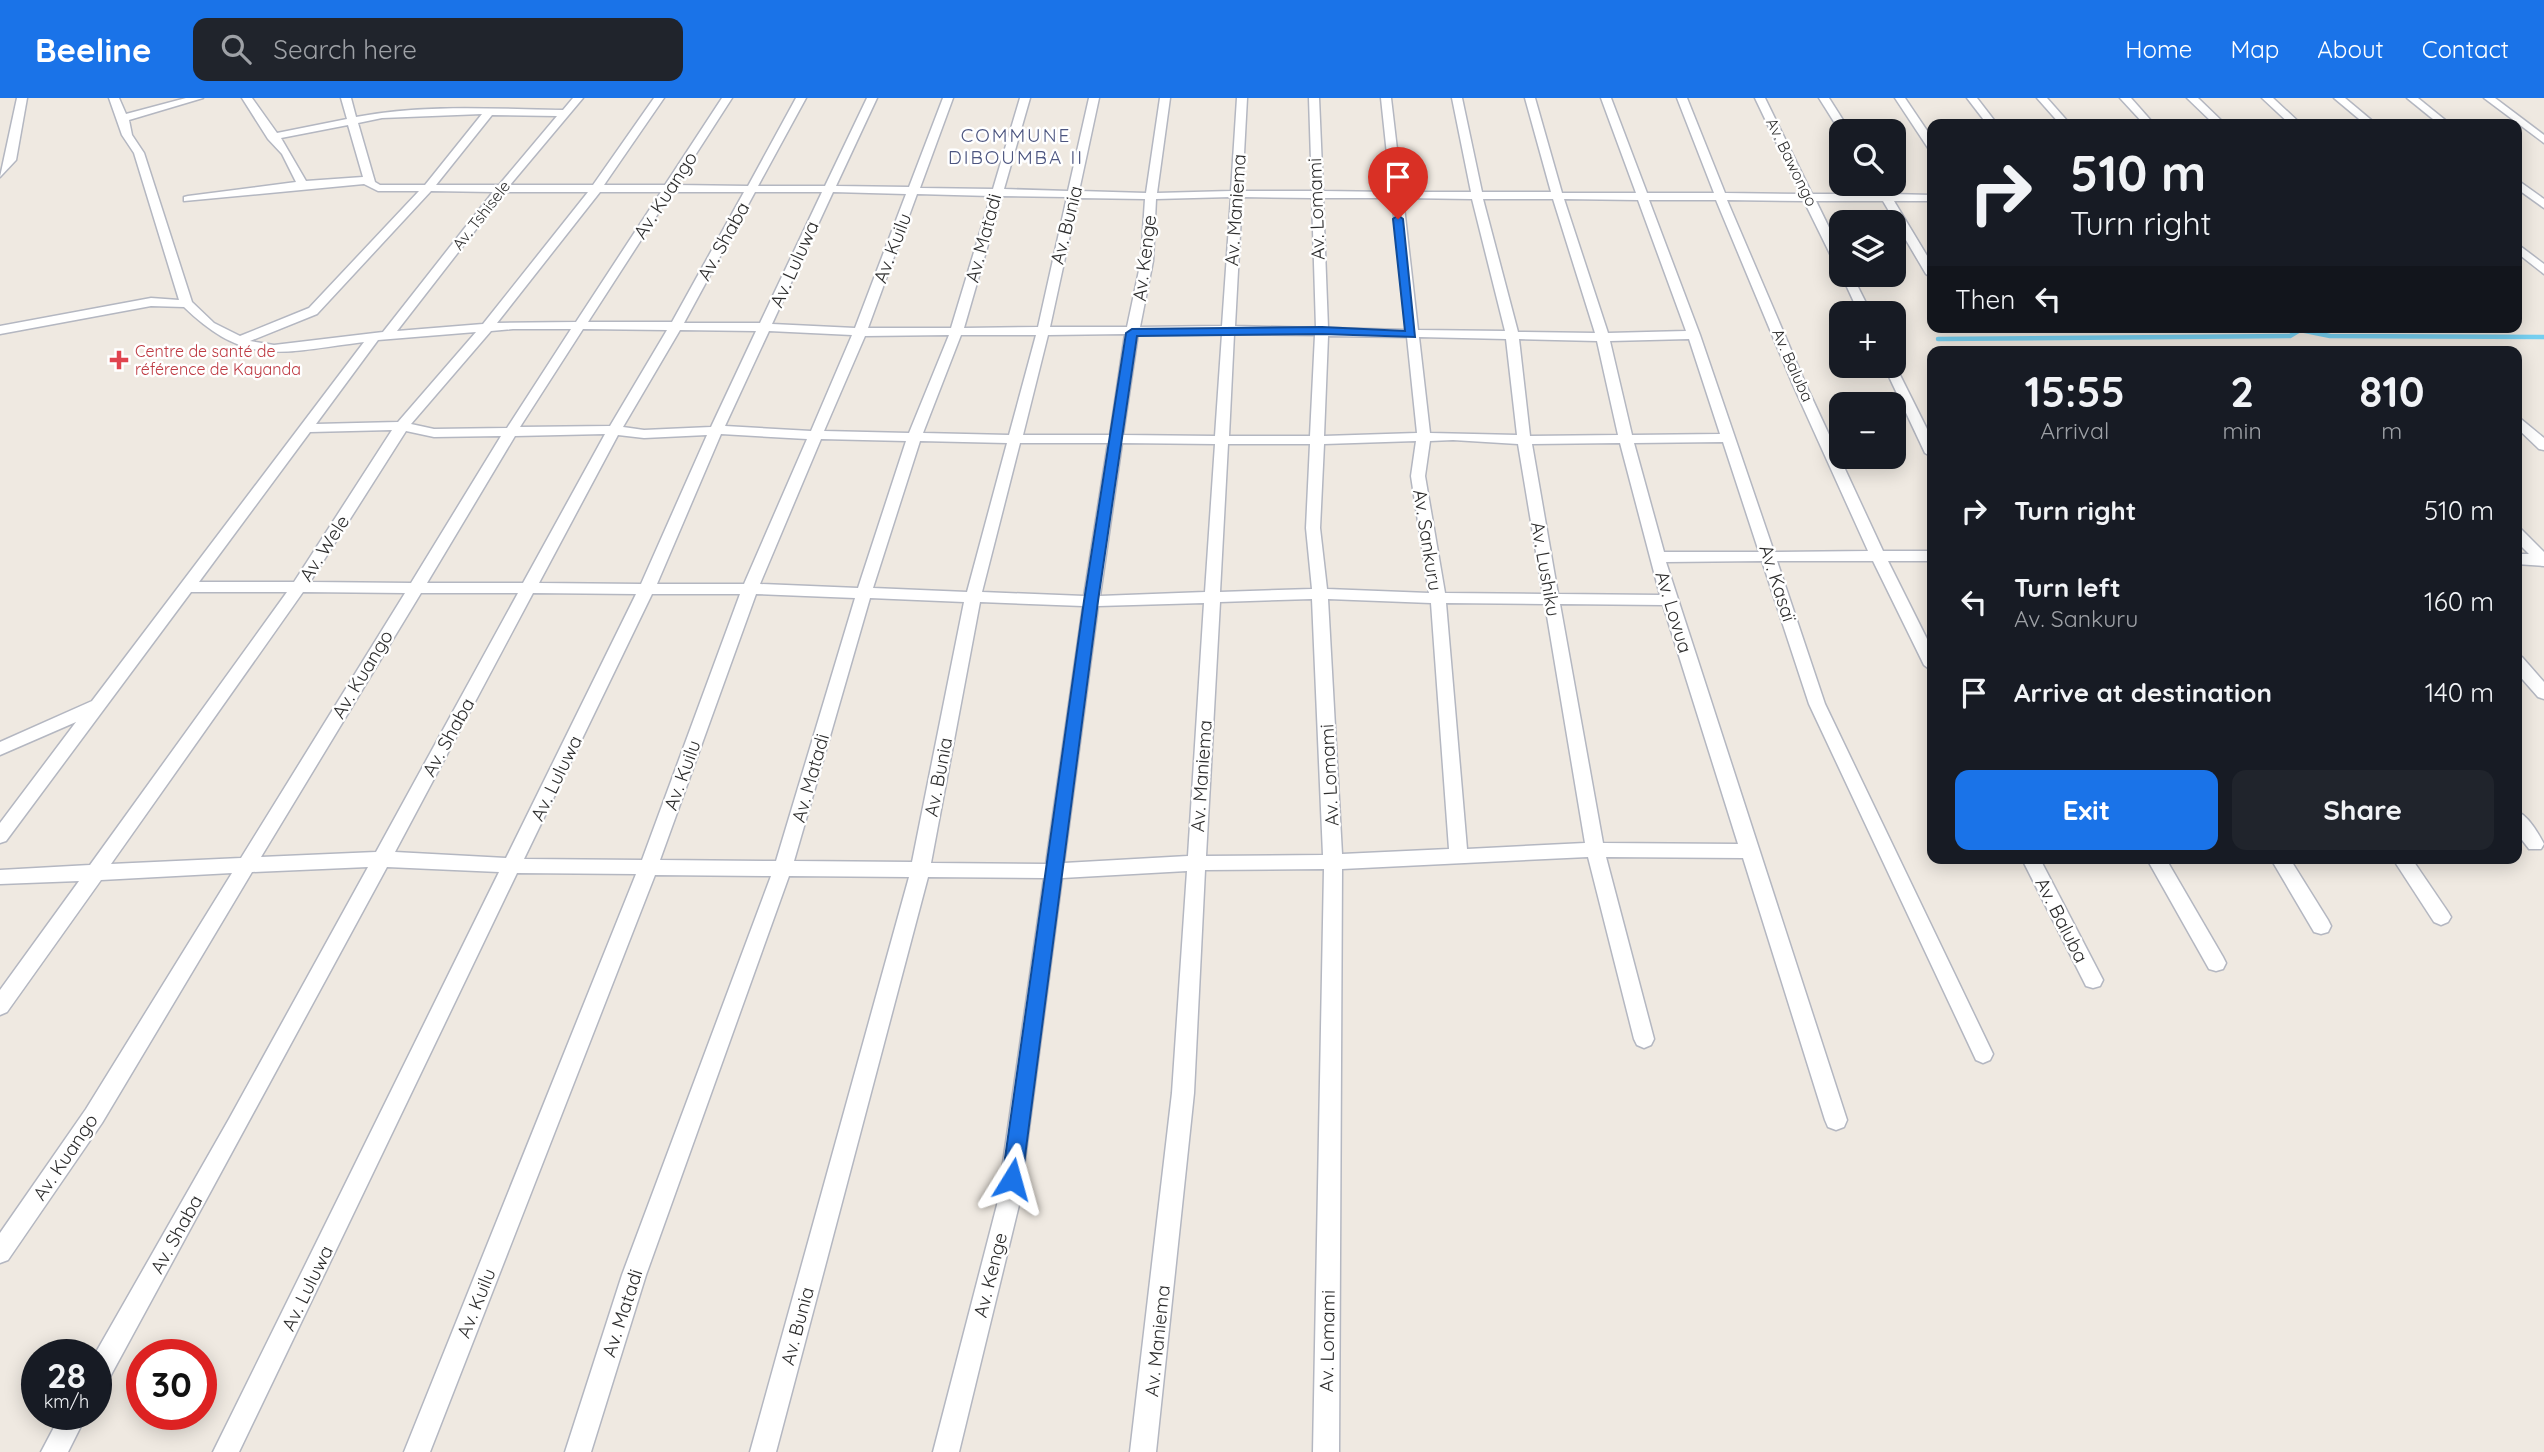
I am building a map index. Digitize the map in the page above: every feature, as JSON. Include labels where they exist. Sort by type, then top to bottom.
[{"type":"street","points":[[0,174],[11,160],[22,98]]},
{"type":"street","points":[[114,98],[127,135],[139,153],[144,176],[187,304],[210,326],[237,342],[274,349],[489,325],[766,327],[956,333],[1227,330],[1411,335],[1694,335]]},
{"type":"street","points":[[123,118],[198,98]]},
{"type":"street","points":[[247,98],[272,137],[291,159],[301,177],[302,185]]},
{"type":"street","points":[[346,98],[372,187],[427,190],[828,190],[1151,196],[1640,195],[1927,198]]},
{"type":"street","points":[[382,115],[380,109],[389,98]]},
{"type":"street","name":"Av. Tshisele","points":[[0,836],[306,428],[578,98]]},
{"type":"street","name":"Av. Wele","points":[[0,1006],[299,587],[402,426],[489,325],[596,189],[659,98]]},
{"type":"street","name":"Av. Kuango","points":[[0,1252],[94,1116],[512,430],[727,98]]},
{"type":"street","name":"Av. Shaba","points":[[112,1348],[614,430],[676,326],[801,98]]},
{"type":"street","name":"Av. Luluwa","points":[[226,1452],[514,866],[647,588],[716,430],[872,98]]},
{"type":"street","name":"Av. Kuilu","points":[[417,1452],[648,868],[750,589],[814,434],[860,332],[948,98]]},
{"type":"street","name":"Av. Matadi","points":[[578,1452],[634,1275],[783,868],[864,593],[915,435],[956,333],[994,194],[1024,98]]},
{"type":"street","name":"Av. Bunia","points":[[763,1452],[920,871],[973,597],[1043,331],[1094,98]]},
{"type":"street","name":"Av. Kenge","points":[[946,1452],[1008,1205],[1091,601],[1132,333],[1147,261],[1151,196],[1164,98]]},
{"type":"street","name":"Av. Maniema","points":[[1143,1452],[1183,1093],[1195,863],[1203,773],[1210,596],[1242,98]]},
{"type":"street","name":"Av. Lomami","points":[[1314,98],[1322,331],[1313,528],[1320,594],[1333,862],[1326,1452]]},
{"type":"street","name":"Av. Sankuru","points":[[1386,98],[1424,436],[1418,476],[1438,598],[1459,857]]},
{"type":"street","name":"Av. Lushiku","points":[[1457,98],[1476,195],[1513,334],[1524,440],[1595,850],[1644,1039]]},
{"type":"street","name":"Av. Lovua","points":[[1530,98],[1557,195],[1603,337],[1626,439],[1669,600],[1836,1120]]},
{"type":"street","name":"Av. Kasaï","points":[[1606,98],[1694,335],[1770,556],[1817,704],[1983,1054]]},
{"type":"street","name":"Av. Baluba","points":[[1682,98],[1719,196],[1876,555],[1927,655]]},
{"type":"street","name":"Av. Bawongo","points":[[1760,98],[1829,239]]},
{"type":"street","points":[[1824,98],[1837,119]]},
{"type":"street","points":[[1900,98],[1927,138]]},
{"type":"street","points":[[1972,98],[1988,119]]},
{"type":"street","points":[[2042,98],[2061,119]]},
{"type":"street","points":[[2125,98],[2144,119]]},
{"type":"street","points":[[2192,98],[2215,119]]},
{"type":"street","points":[[2267,98],[2290,119]]},
{"type":"street","points":[[2339,98],[2365,119]]},
{"type":"street","points":[[2413,98],[2439,119]]},
{"type":"street","points":[[2489,98],[2516,119]]},
{"type":"street","points":[[237,342],[313,311],[427,190],[489,112]]},
{"type":"street","points":[[272,137],[382,115],[565,113]]},
{"type":"street","points":[[2522,123],[2544,140]]},
{"type":"street","points":[[188,199],[369,180]]},
{"type":"street","points":[[2522,187],[2542,203]]},
{"type":"street","points":[[1887,198],[1927,266]]},
{"type":"street","points":[[2522,202],[2542,203]]},
{"type":"street","points":[[2522,251],[2544,271]]},
{"type":"street","points":[[0,330],[151,302],[187,304]]},
{"type":"street","points":[[1896,378],[1927,443]]},
{"type":"street","points":[[2522,425],[2544,446]]},
{"type":"street","points":[[306,428],[402,426],[434,433],[614,430],[643,434],[716,430],[1016,439],[1318,440],[1424,436],[1524,440],[1728,438]]},
{"type":"street","points":[[2522,538],[2543,559]]},
{"type":"street","points":[[1657,557],[1927,556]]},
{"type":"street","points":[[2522,559],[2543,559]]},
{"type":"street","points":[[186,587],[750,589],[1091,601],[1320,594],[1669,600]]},
{"type":"street","points":[[2522,668],[2544,693]]},
{"type":"street","points":[[0,749],[99,704]]},
{"type":"street","points":[[2522,826],[2535,844]]},
{"type":"street","points":[[0,877],[381,859],[514,866],[1055,871],[1195,863],[1333,862],[1595,850],[1750,850]]},
{"type":"street","name":"Av. Baluba","points":[[2034,864],[2093,980]]},
{"type":"street","points":[[2159,864],[2216,963]]},
{"type":"street","points":[[2283,864],[2321,926]]},
{"type":"street","points":[[2405,864],[2441,917]]},
{"type":"street","points":[[54,1452],[66,1430]]},
{"type":"waterway","points":[[1938,339],[2290,336],[2295,333]]},
{"type":"waterway","points":[[2315,333],[2330,336],[2544,337]]},
{"type":"place","name":"Centre de santé de référence de Kayanda","points":[[119,360]]},
{"type":"district","name":"COMMUNE DIBOUMBA II","points":[[1016,146]]},
{"type":"route","points":[[1012,1179],[1091,601],[1132,333],[1227,330],[1411,335],[1398,219]]}]
